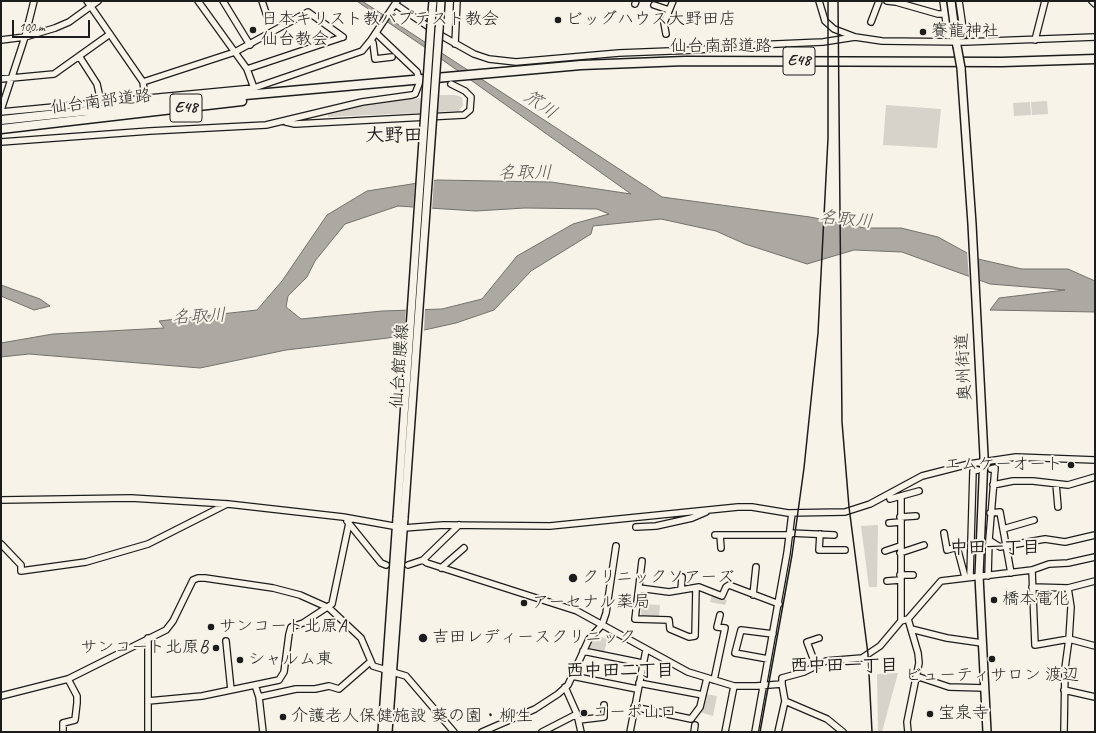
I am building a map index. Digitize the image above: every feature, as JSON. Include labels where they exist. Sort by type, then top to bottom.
[{"type":"highway","name":"仙台南部道路","points":[[1,120],[189,100],[449,80],[504,72],[581,65],[685,61],[1002,62],[1095,59]]},
{"type":"highway","name":"仙台南部道路","points":[[1,129],[372,85]]},
{"type":"main road","name":"仙台館腰線","points":[[401,518],[433,1]]},
{"type":"main road","name":"仙台館腰線","points":[[388,732],[390,671],[400,528],[441,1]]},
{"type":"main road","name":"奥州街道","points":[[951,1],[961,68],[984,459],[979,576],[987,732]]},
{"type":"main road","name":"仙台館腰線","points":[[382,732],[390,671]]},
{"type":"street","points":[[34,1],[25,37],[1,111],[254,88],[358,53],[365,48],[395,4],[455,44],[489,59],[516,62],[619,53],[823,42],[856,37]]},
{"type":"street","points":[[87,1],[143,82],[145,98]]},
{"type":"street","points":[[1,40],[25,37],[55,28],[69,22],[98,1]]},
{"type":"street","points":[[198,1],[247,69],[254,88]]},
{"type":"street","points":[[223,1],[250,44]]},
{"type":"street","points":[[262,1],[267,16]]},
{"type":"street","points":[[455,44],[457,1]]},
{"type":"street","points":[[666,34],[664,23],[672,1]]},
{"type":"street","points":[[819,1],[822,15],[830,26],[845,34],[882,41],[957,44],[1095,37]]},
{"type":"street","points":[[871,22],[879,1]]},
{"type":"street","points":[[887,1],[897,2],[938,14],[945,14]]},
{"type":"street","points":[[943,1],[948,36]]},
{"type":"street","points":[[959,1],[964,35]]},
{"type":"street","points":[[1035,40],[1045,1]]},
{"type":"street","points":[[1092,1],[1095,4]]},
{"type":"street","points":[[654,5],[669,10]]},
{"type":"street","points":[[143,82],[235,52],[308,12],[343,37],[247,69]]},
{"type":"street","points":[[377,32],[417,72],[418,76]]},
{"type":"street","points":[[1,79],[54,74],[110,34]]},
{"type":"street","points":[[371,40],[373,43],[375,59],[392,57]]},
{"type":"street","points":[[79,56],[97,84],[101,102]]},
{"type":"street","points":[[283,121],[294,124],[464,115],[470,110],[471,97],[449,80]]},
{"type":"street","points":[[1,142],[150,131],[266,125],[362,102],[412,95],[415,94],[419,84]]},
{"type":"street","points":[[1,500],[131,498],[228,504],[343,517],[400,528],[460,525],[550,526],[752,507],[792,513],[832,513],[858,509],[922,476],[984,459],[1016,457],[1095,460]]},
{"type":"street","points":[[988,576],[988,540],[995,468],[991,469]]},
{"type":"street","points":[[968,577],[973,471],[978,470]]},
{"type":"street","points":[[994,485],[1013,481],[1033,481],[1068,485],[1095,477]]},
{"type":"street","points":[[1056,484],[1058,507]]},
{"type":"street","points":[[890,499],[918,491]]},
{"type":"street","points":[[901,496],[901,621]]},
{"type":"street","points":[[1,544],[21,565],[21,571],[86,562],[148,544],[228,504]]},
{"type":"street","points":[[636,527],[656,526],[692,518],[710,510]]},
{"type":"street","points":[[990,513],[1000,512],[1011,573]]},
{"type":"street","points":[[755,732],[790,534],[792,513]]},
{"type":"street","points":[[889,523],[916,516]]},
{"type":"street","points":[[343,517],[381,563],[386,565]]},
{"type":"street","points":[[1003,529],[1034,520]]},
{"type":"street","points":[[148,701],[202,696],[279,680],[284,672],[291,627],[303,623],[332,604],[348,523]]},
{"type":"street","points":[[408,565],[423,560],[460,525]]},
{"type":"street","points":[[944,533],[947,550],[957,547],[968,577]]},
{"type":"street","points":[[820,534],[819,550],[845,550]]},
{"type":"street","points":[[721,548],[717,535],[834,535]]},
{"type":"street","points":[[988,540],[1000,547],[1045,539],[1065,542],[1095,535]]},
{"type":"street","points":[[900,553],[924,545]]},
{"type":"street","points":[[482,732],[535,709],[565,687],[572,676],[589,639],[602,625],[606,613],[616,546]]},
{"type":"street","points":[[885,551],[900,546]]},
{"type":"street","points":[[441,568],[464,548]]},
{"type":"street","points":[[778,732],[785,701],[782,678],[804,672],[836,659],[862,658],[880,646],[901,621],[908,618],[941,580],[1032,570],[1049,564],[1068,563],[1095,557]]},
{"type":"street","points":[[423,560],[441,568],[573,610],[669,663],[707,678],[734,686],[764,686],[782,684]]},
{"type":"street","points":[[642,561],[635,619],[669,620],[670,629],[689,637],[695,636],[696,588]]},
{"type":"street","points":[[753,594],[756,566]]},
{"type":"street","points":[[1032,570],[1034,645],[1069,639],[1095,646]]},
{"type":"street","points":[[887,581],[913,575]]},
{"type":"street","points":[[681,590],[682,577]]},
{"type":"street","points":[[1,696],[68,679],[169,627],[194,580],[198,578],[240,582],[273,588],[300,595],[328,608],[361,638],[373,666],[406,676],[454,732]]},
{"type":"street","points":[[1032,587],[1068,588],[1095,581]]},
{"type":"street","points":[[639,588],[669,592],[699,588],[722,596],[726,587],[729,585],[778,604]]},
{"type":"street","points":[[1064,732],[1065,668],[1071,606],[1068,588]]},
{"type":"street","points":[[714,680],[725,628],[717,627],[720,615]]},
{"type":"street","points":[[908,618],[918,653],[916,676],[907,722],[908,732]]},
{"type":"street","points":[[911,629],[982,643]]},
{"type":"street","points":[[768,659],[735,653],[741,630],[773,634]]},
{"type":"street","points":[[148,638],[148,732]]},
{"type":"street","points":[[816,666],[807,642],[819,638]]},
{"type":"street","points":[[226,641],[231,690]]},
{"type":"street","points":[[630,732],[642,663],[646,650]]},
{"type":"street","points":[[583,651],[642,663]]},
{"type":"street","points":[[259,697],[296,689],[315,689],[329,686],[339,689],[370,662]]},
{"type":"street","points":[[572,676],[637,689]]},
{"type":"street","points":[[916,676],[949,687],[985,688]]},
{"type":"street","points":[[634,707],[691,719],[700,707],[707,678]]},
{"type":"street","points":[[63,732],[63,723],[75,720],[77,703],[77,696],[68,679]]},
{"type":"street","points":[[639,683],[703,695]]},
{"type":"street","points":[[255,685],[259,697],[263,732]]},
{"type":"street","points":[[725,732],[734,686]]},
{"type":"street","points":[[565,687],[577,714],[581,732]]},
{"type":"street","points":[[1064,690],[1095,697]]},
{"type":"street","points":[[785,701],[827,719],[843,732]]},
{"type":"street","points":[[579,720],[604,717],[604,705]]},
{"type":"street","points":[[542,732],[577,714]]},
{"type":"street","points":[[694,732],[695,725]]},
{"type":"shaded area","points":[[441,95],[455,95],[462,97],[463,105],[459,111],[328,117],[328,114],[331,112],[364,104],[400,98],[413,99]]},
{"type":"shaded area","points":[[1047,101],[1048,114],[1032,115],[1031,102]]},
{"type":"shaded area","points":[[1030,102],[1031,115],[1014,116],[1013,103]]},
{"type":"shaded area","points":[[886,105],[941,109],[937,148],[883,145]]},
{"type":"shaded area","points":[[878,525],[877,587],[869,587],[861,526]]},
{"type":"shaded area","points":[[712,595],[727,600],[725,605],[710,602]]},
{"type":"shaded area","points":[[642,604],[660,605],[659,616],[643,617],[641,614]]},
{"type":"shaded area","points":[[595,635],[608,639],[604,652],[588,647],[590,640]]},
{"type":"shaded area","points":[[898,673],[882,732],[878,732],[877,674]]},
{"type":"shaded area","points":[[706,694],[717,696],[713,716],[700,712],[703,707]]},
{"type":"water","name":"名取川","points":[[362,1],[662,197],[810,217],[865,228],[901,228],[938,237],[978,259],[1022,269],[1068,269],[1095,281],[1095,312],[990,310],[999,298],[1065,290],[990,284],[902,252],[854,250],[807,264],[745,244],[716,231],[661,219],[593,226],[591,234],[531,271],[494,310],[456,323],[388,338],[286,350],[200,368],[29,354],[1,357],[1,343],[53,334],[164,328],[159,321],[257,310],[282,281],[327,215],[367,191],[437,180],[551,182],[631,194],[423,46],[358,2]],"holes":[[[398,206],[476,211],[525,208],[597,209],[609,214],[573,224],[517,256],[482,299],[442,309],[382,311],[301,319],[286,307],[288,296],[307,277],[315,261],[345,224]]]},
{"type":"water","points":[[1,285],[40,299],[50,306],[34,310],[1,296]]},
{"type":"pier","points":[[434,179],[432,210],[413,209],[415,182]]},
{"type":"pier","points":[[967,251],[978,257],[980,282],[969,278]]},
{"type":"pier","points":[[406,308],[425,308],[424,332],[404,336]]},
{"type":"railway","points":[[760,732],[792,555],[804,468],[818,333],[828,138],[828,1]]},
{"type":"railway","points":[[838,1],[842,422],[849,507],[868,654],[872,732]]},
{"type":"place","name":"ビッグハウス大野田店","points":[[558,20]]},
{"type":"place","name":"日本キリスト教バプテスト教会 仙台教会","points":[[253,30]]},
{"type":"place","name":"賽龍神社","points":[[923,32]]},
{"type":"place","name":"エムケーオート","points":[[1071,465]]},
{"type":"place","name":"クリニックソアーズ","points":[[573,578]]},
{"type":"place","name":"橋本電化","points":[[994,600]]},
{"type":"place","name":"アーセナル薬局","points":[[524,603]]},
{"type":"place","name":"サンコート北原A","points":[[211,627]]},
{"type":"place","name":"吉田レディースクリニック","points":[[423,638]]},
{"type":"place","name":"サンコート北原B","points":[[216,648]]},
{"type":"place","name":"ビューティサロン 渡辺","points":[[992,659]]},
{"type":"place","name":"シャルム東","points":[[240,660]]},
{"type":"place","name":"コーポ山口","points":[[584,713]]},
{"type":"place","name":"宝泉寺","points":[[930,714]]},
{"type":"place","name":"介護老人保健施設 葵の園・柳生","points":[[283,717]]},
{"type":"district","name":"大野田","points":[[394,136]]},
{"type":"district","name":"中田一丁目","points":[[995,548]]},
{"type":"district","name":"西中田一丁目","points":[[844,666]]},
{"type":"district","name":"西中田二丁目","points":[[620,671]]},
{"type":"water label","name":"笊川","points":[[540,105]]}]
